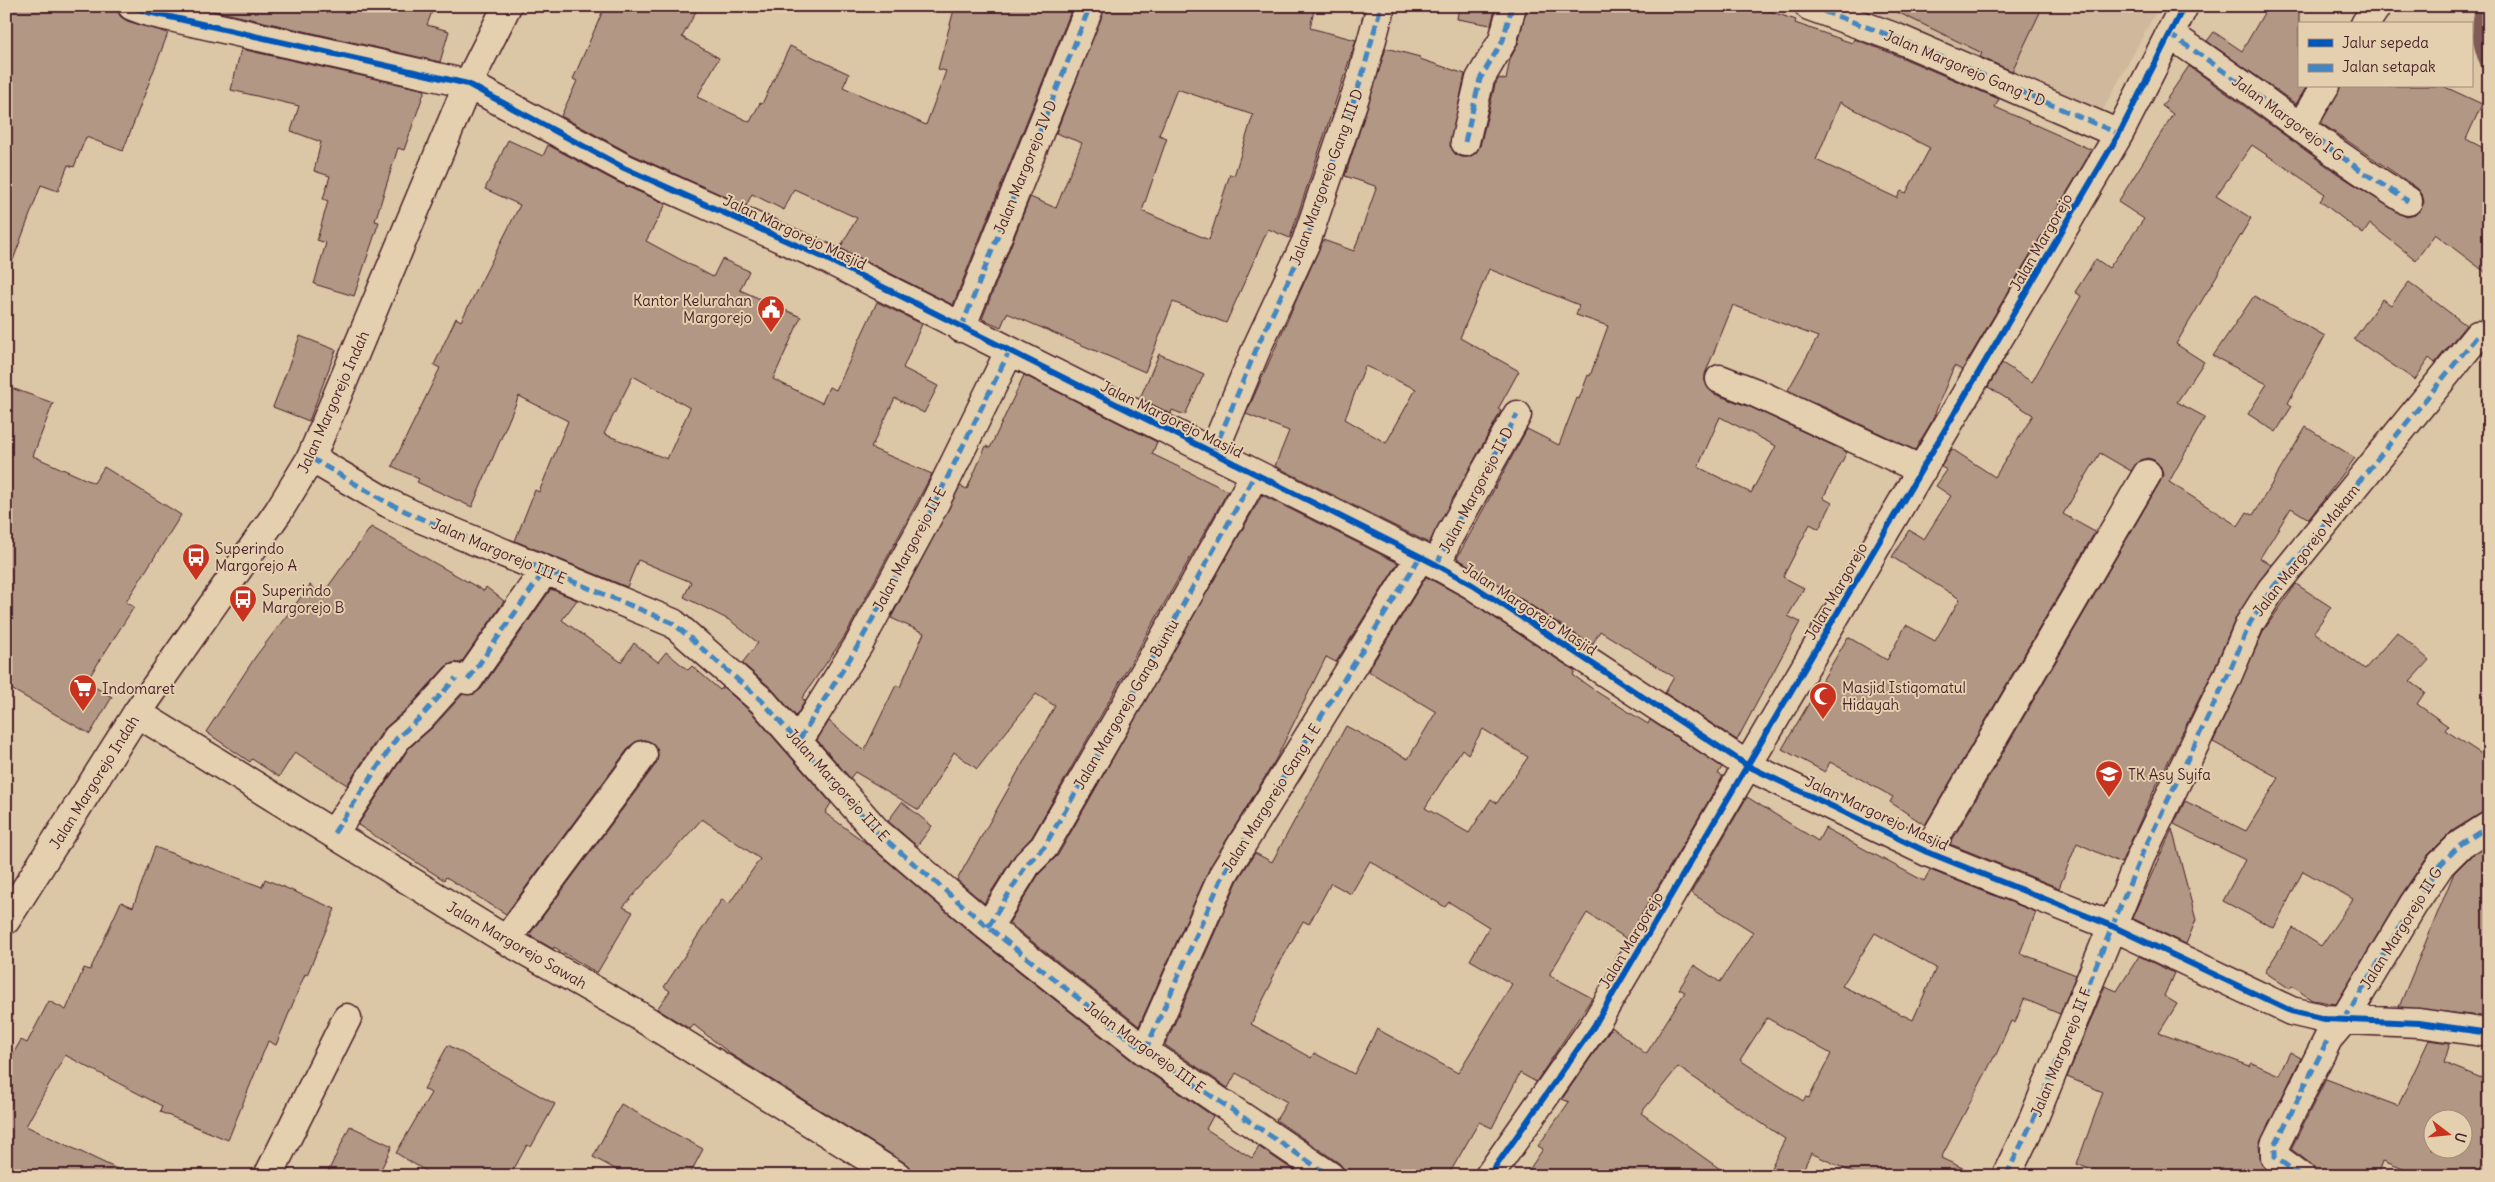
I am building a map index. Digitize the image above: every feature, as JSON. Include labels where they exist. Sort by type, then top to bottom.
[{"type":"street","name":"Jalan Margorejo Masjid","points":[[132,6],[158,14],[468,84],[624,168],[825,258],[1428,561],[1471,584],[1748,766],[1927,852],[2112,926],[2291,1011],[2324,1019],[2418,1023],[2489,1033]]},
{"type":"street","name":"Jalan Margorejo Indah","points":[[6,920],[137,713],[278,512],[311,458],[468,84],[507,6]]},
{"type":"street","name":"Jalan Margorejo IV D","points":[[961,328],[1090,6]]},
{"type":"street","name":"Jalan Margorejo Gang III D","points":[[1213,453],[1258,345],[1306,242],[1362,76],[1380,6]]},
{"type":"street","points":[[1465,142],[1480,79],[1503,40],[1512,6]]},
{"type":"street","name":"Jalan Margorejo Gang I D","points":[[1809,6],[1897,38],[2119,134]]},
{"type":"street","name":"Jalan Margorejo","points":[[1489,1176],[1594,1026],[2119,134],[2184,6]]},
{"type":"street","points":[[2366,22],[2377,6]]},
{"type":"street","name":"Jalan Margorejo I G","points":[[2169,34],[2208,59],[2365,174],[2408,201]]},
{"type":"street","points":[[2300,128],[2324,88]]},
{"type":"street","name":"Jalan Margorejo Makam","points":[[2112,926],[2141,856],[2228,675],[2250,623],[2272,590],[2478,335]]},
{"type":"street","name":"Jalan Margorejo II E","points":[[799,740],[859,644],[932,508],[1009,352]]},
{"type":"street","points":[[1720,379],[1756,393],[1922,470]]},
{"type":"street","name":"Jalan Margorejo II D","points":[[1428,561],[1448,538],[1517,416]]},
{"type":"street","name":"Jalan Margorejo III E","points":[[311,458],[388,503],[422,519],[673,623],[762,701],[799,740],[878,834],[988,927],[1145,1051],[1330,1176]]},
{"type":"street","name":"Jalan Margorejo Gang Buntu","points":[[988,927],[1027,864],[1044,847],[1198,579],[1255,474]]},
{"type":"street","points":[[1927,852],[2147,474]]},
{"type":"street","name":"Jalan Margorejo Gang I E","points":[[1145,1051],[1224,873],[1428,561]]},
{"type":"street","points":[[334,833],[397,738],[462,679],[545,570]]},
{"type":"street","name":"Jalan Margorejo Sawah","points":[[137,713],[506,940],[644,1019],[897,1176]]},
{"type":"street","points":[[506,940],[643,755]]},
{"type":"street","name":"Jalan Margorejo II G","points":[[2300,1176],[2275,1157],[2275,1145],[2328,1039],[2344,1020],[2408,914],[2441,864],[2461,844],[2489,826]]},
{"type":"street","name":"Jalan Margorejo II F","points":[[2006,1176],[2033,1120],[2112,926]]},
{"type":"street","points":[[268,1176],[347,1018]]},
{"type":"shaded area","points":[[1791,6],[2159,6],[2090,134]]},
{"type":"building","points":[[6,6],[117,6],[120,16],[127,21],[168,33],[123,151],[86,137],[74,167],[68,165],[58,191],[41,185],[9,271],[6,271]]},
{"type":"building","points":[[194,6],[434,6],[427,25],[449,31],[440,62]]},
{"type":"building","points":[[605,6],[699,6],[682,37],[719,58],[697,97],[750,122],[760,103],[762,104],[790,46],[849,74],[843,87],[926,125],[946,71],[938,69],[955,6],[1073,6],[953,305],[840,248],[857,218],[794,189],[784,210],[752,194],[746,206],[631,154],[561,116],[577,81],[573,79]]},
{"type":"building","points":[[1105,6],[1315,6],[1310,28],[1356,40],[1290,238],[1268,229],[1226,323],[1173,302],[1145,372],[1007,313],[1001,327],[982,319],[1030,197],[1056,208],[1082,143],[1056,133]],"holes":[[[1177,89],[1253,115],[1234,176],[1230,174],[1209,240],[1142,211],[1167,138],[1159,135]]]},
{"type":"building","points":[[1459,6],[1496,6],[1491,25],[1457,19]]},
{"type":"building","points":[[1527,6],[1754,6],[1796,20],[1795,23],[1852,43],[1854,39],[1891,53],[1999,99],[1995,107],[2092,150],[1962,370],[1954,366],[1932,421],[1915,450],[1788,390],[1818,337],[1733,305],[1705,374],[1708,388],[1714,394],[1750,407],[1847,452],[1823,498],[1832,503],[1819,529],[1810,524],[1783,577],[1804,588],[1788,616],[1800,622],[1737,740],[1665,693],[1674,677],[1600,631],[1592,645],[1457,558],[1527,429],[1559,445],[1577,398],[1579,399],[1588,375],[1590,376],[1608,326],[1576,315],[1579,305],[1489,269],[1460,338],[1519,371],[1498,409],[1501,411],[1429,543],[1275,466],[1289,431],[1246,414],[1323,240],[1354,251],[1376,189],[1375,186],[1345,176],[1386,48],[1420,57],[1420,59],[1465,74],[1450,146],[1455,154],[1469,157],[1476,153],[1480,146],[1495,85],[1499,78],[1506,80],[1510,59],[1518,44]],"holes":[[[1840,102],[1930,148],[1906,193],[1901,191],[1897,198],[1816,160]],[[1365,366],[1416,389],[1386,443],[1345,419]],[[1720,417],[1776,446],[1751,493],[1698,467]]]},
{"type":"building","points":[[1885,6],[2043,6],[2012,71],[1980,57],[1982,53]]},
{"type":"building","points":[[2268,6],[2299,6],[2298,88],[2306,88],[2296,104],[2207,41],[2214,32],[2242,51]]},
{"type":"building","points":[[241,49],[425,90],[404,150],[398,148],[375,221],[379,222],[354,296],[314,284],[326,243],[317,240],[328,201],[323,199],[330,176],[314,171],[321,142],[291,131],[299,106],[231,90]]},
{"type":"building","points":[[2189,66],[2338,174],[2407,217],[2415,215],[2421,209],[2424,202],[2422,194],[2417,188],[2321,123],[2340,88],[2447,88],[2482,104],[2466,139],[2489,151],[2489,275],[2435,234],[2416,260],[2370,224],[2363,234],[2320,201],[2325,194],[2252,145],[2216,196],[2251,218],[2176,344],[2204,362],[2177,402],[2205,417],[2169,482],[2238,526],[2247,512],[2253,515],[2306,427],[2355,458],[2309,519],[2291,508],[2260,558],[2271,565],[2236,617],[2214,669],[2156,786],[2121,863],[2077,843],[2059,888],[1950,844],[2160,482],[2163,475],[2161,467],[2154,460],[2148,458],[2140,460],[2131,471],[2100,453],[2063,514],[2095,532],[1925,825],[1890,802],[1893,797],[1830,762],[1825,772],[1782,749],[1848,637],[1887,660],[1906,625],[1935,641],[1960,599],[1892,557],[1909,530],[1924,539],[1951,496],[1936,486],[1947,470],[1941,467],[1952,449],[1995,477],[2033,415],[1988,387],[2002,363],[2032,382],[2081,296],[2075,292],[2096,259],[2109,268],[2144,219],[2118,202],[2173,114],[2162,106]]},
{"type":"building","points":[[508,140],[543,156],[548,145],[617,182],[666,204],[646,241],[713,277],[722,259],[749,271],[740,290],[801,317],[773,379],[822,403],[829,387],[836,390],[877,302],[922,324],[903,368],[938,386],[924,413],[895,398],[871,448],[932,474],[845,636],[802,698],[805,701],[796,716],[772,689],[742,663],[758,643],[731,621],[684,597],[691,582],[638,560],[627,587],[515,541],[535,490],[539,492],[568,421],[519,396],[472,507],[417,482],[419,479],[392,466],[440,368],[434,365],[456,318],[461,321],[520,205],[485,189]],"holes":[[[633,376],[690,408],[667,459],[604,434]]]},
{"type":"building","points":[[2409,282],[2466,325],[2435,363],[2429,358],[2415,380],[2354,339],[2382,299],[2391,305]]},
{"type":"building","points":[[2254,296],[2325,336],[2288,403],[2292,406],[2276,432],[2248,414],[2267,384],[2213,356]]},
{"type":"building","points":[[300,336],[336,350],[309,421],[273,407]]},
{"type":"building","points":[[1159,354],[1204,374],[1185,415],[1172,410],[1171,414],[1140,398]]},
{"type":"building","points":[[1024,375],[1157,442],[1152,454],[1228,491],[1032,837],[1014,856],[984,903],[957,880],[1055,706],[1036,694],[977,769],[954,752],[919,810],[855,772],[850,778],[817,740],[829,721],[864,751],[896,685],[900,687],[924,633],[891,618],[960,486],[967,489],[986,446],[990,448]]},
{"type":"building","points":[[6,386],[53,403],[33,456],[94,483],[104,467],[181,515],[126,602],[134,607],[86,682],[112,697],[90,734],[6,686]]},
{"type":"building","points":[[1262,495],[1398,563],[1336,662],[1326,657],[1276,759],[1210,867],[1139,1026],[1009,923],[1039,874],[1058,855]]},
{"type":"building","points":[[371,527],[484,591],[486,587],[504,601],[461,663],[452,663],[445,667],[410,706],[384,729],[347,785],[295,752],[279,777],[252,759],[250,762],[206,732],[256,656],[310,585],[322,595]]},
{"type":"building","points":[[1426,577],[1463,597],[1575,671],[1573,675],[1597,692],[1648,724],[1650,720],[1722,767],[1718,774],[1723,776],[1627,939],[1587,913],[1549,975],[1592,998],[1536,1082],[1520,1073],[1492,1128],[1479,1122],[1448,1176],[1345,1176],[1344,1169],[1339,1163],[1276,1120],[1287,1102],[1236,1073],[1228,1088],[1165,1045],[1238,880],[1255,853],[1272,862],[1346,726],[1408,759],[1436,712],[1368,671]],"holes":[[[1483,729],[1528,757],[1497,803],[1491,799],[1469,833],[1425,808],[1462,749],[1468,754]],[[1370,861],[1445,907],[1449,902],[1489,927],[1470,960],[1512,984],[1458,1073],[1377,1029],[1354,1074],[1314,1053],[1311,1058],[1251,1024],[1273,980],[1271,979],[1303,921],[1309,924],[1331,883],[1351,894]]]},
{"type":"building","points":[[2296,584],[2331,607],[2314,632],[2365,669],[2397,632],[2429,660],[2410,681],[2425,692],[2417,704],[2448,726],[2445,730],[2489,759],[2489,810],[2452,831],[2428,855],[2400,897],[2336,1004],[2312,1000],[2292,986],[2290,989],[2265,972],[2293,928],[2321,946],[2353,899],[2303,871],[2274,928],[2223,901],[2245,860],[2174,824],[2185,801],[2246,831],[2279,778],[2213,742],[2264,630]]},
{"type":"building","points":[[551,589],[577,600],[562,620],[621,662],[634,643],[658,662],[666,652],[688,670],[692,666],[720,690],[723,687],[751,712],[831,803],[825,813],[866,843],[978,939],[1135,1063],[1213,1116],[1206,1129],[1252,1158],[1259,1147],[1302,1176],[913,1176],[910,1168],[905,1163],[732,1055],[694,1025],[690,1029],[657,1009],[670,991],[664,987],[722,899],[729,904],[760,859],[702,819],[623,907],[633,912],[597,973],[554,947],[553,949],[529,935],[656,764],[658,757],[657,749],[653,743],[645,740],[637,741],[630,746],[506,914],[446,877],[444,880],[358,825],[409,748],[433,727],[463,694],[474,694],[481,689]]},
{"type":"building","points":[[1747,797],[1818,841],[1825,828],[1924,881],[1930,870],[2036,912],[2020,953],[2076,975],[2060,1014],[2024,999],[2015,1023],[2011,1021],[1995,1057],[1941,1158],[1980,1176],[1860,1176],[1811,1153],[1800,1176],[1767,1176],[1785,1139],[1678,1067],[1641,1113],[1730,1176],[1525,1176],[1543,1149],[1538,1146],[1569,1102],[1562,1099],[1612,1027],[1646,1054],[1685,992],[1679,989],[1694,965],[1720,982],[1753,932],[1691,893]],"holes":[[[1875,933],[1936,968],[1913,1020],[1842,986]],[[1767,1018],[1831,1054],[1809,1098],[1806,1097],[1803,1101],[1740,1060]]]},
{"type":"building","points":[[902,802],[932,826],[917,846],[888,821]]},
{"type":"building","points":[[2172,829],[2196,920],[2186,944],[2132,918]]},
{"type":"building","points":[[2489,845],[2489,1017],[2399,1007],[2454,873],[2471,856]]},
{"type":"building","points":[[155,847],[262,887],[265,879],[335,909],[307,975],[305,974],[276,1045],[268,1041],[228,1140],[160,1112],[162,1106],[65,1055],[26,1126],[132,1176],[6,1176],[6,1066],[21,1040],[27,1043],[49,1001],[66,1010],[84,968],[90,970],[121,902],[133,907]]},
{"type":"building","points":[[2139,956],[2174,973],[2164,996],[2177,1004],[2159,1033],[2250,1066],[2252,1063],[2279,1075],[2290,1052],[2301,1058],[2259,1145],[2261,1164],[2274,1176],[2107,1176],[2077,1164],[2103,1092],[2067,1077],[2105,986],[2117,991]]},
{"type":"building","points":[[2429,1040],[2450,1043],[2444,1063],[2489,1081],[2489,1176],[2421,1176],[2383,1161],[2378,1176],[2316,1176],[2311,1164],[2291,1149],[2326,1079],[2398,1106]]},
{"type":"building","points":[[448,1045],[555,1104],[531,1147],[527,1145],[510,1176],[434,1176],[396,1153],[431,1093],[424,1089]]},
{"type":"building","points":[[621,1104],[703,1149],[689,1176],[628,1176],[593,1157]]},
{"type":"building","points":[[350,1126],[392,1146],[378,1176],[326,1176]]},
{"type":"waterway","points":[[2481,6],[2477,30],[2478,39],[2479,47],[2489,70]]},
{"type":"marked path","points":[[961,328],[1090,6]]},
{"type":"marked path","points":[[1213,453],[1258,345],[1306,242],[1362,76],[1381,6]]},
{"type":"marked path","points":[[1465,142],[1480,79],[1503,40],[1512,6]]},
{"type":"marked path","points":[[1809,6],[1897,38],[2119,134]]},
{"type":"marked path","points":[[2169,34],[2347,161],[2408,201]]},
{"type":"marked path","points":[[2006,1176],[2033,1120],[2141,856],[2228,675],[2250,623],[2271,590],[2478,335]]},
{"type":"marked path","points":[[799,740],[859,644],[932,509],[1009,352]]},
{"type":"marked path","points":[[1437,565],[1448,538],[1517,415]]},
{"type":"marked path","points":[[311,458],[388,503],[422,519],[673,623],[762,701],[878,833],[988,927],[1145,1051],[1330,1176]]},
{"type":"marked path","points":[[988,927],[1027,864],[1044,847],[1177,615],[1255,474]]},
{"type":"marked path","points":[[1145,1051],[1224,873],[1420,557]]},
{"type":"marked path","points":[[468,680],[545,570]]},
{"type":"marked path","points":[[334,833],[397,738],[421,717],[456,678]]},
{"type":"marked path","points":[[2344,1020],[2413,905],[2441,864],[2461,844],[2489,826]]},
{"type":"marked path","points":[[2301,1176],[2275,1157],[2275,1145],[2328,1039]]},
{"type":"cycle path","points":[[132,6],[148,12],[468,84],[624,168],[825,258],[1437,565],[1471,584],[1748,766],[1927,852],[2112,926],[2291,1011],[2325,1019],[2419,1023],[2489,1033]]},
{"type":"cycle path","points":[[1489,1176],[1594,1026],[2119,134],[2184,6]]},
{"type":"place","name":"Kantor Kelurahan Margorejo","points":[[771,333]]},
{"type":"place","name":"Superindo Margorejo A","points":[[196,581]]},
{"type":"place","name":"Superindo Margorejo B","points":[[243,623]]},
{"type":"place","name":"Indomaret","points":[[83,712]]},
{"type":"place","name":"Masjid Istiqomatul Hidayah","points":[[1823,720]]},
{"type":"place","name":"TK Asy Syifa","points":[[2109,798]]}]
